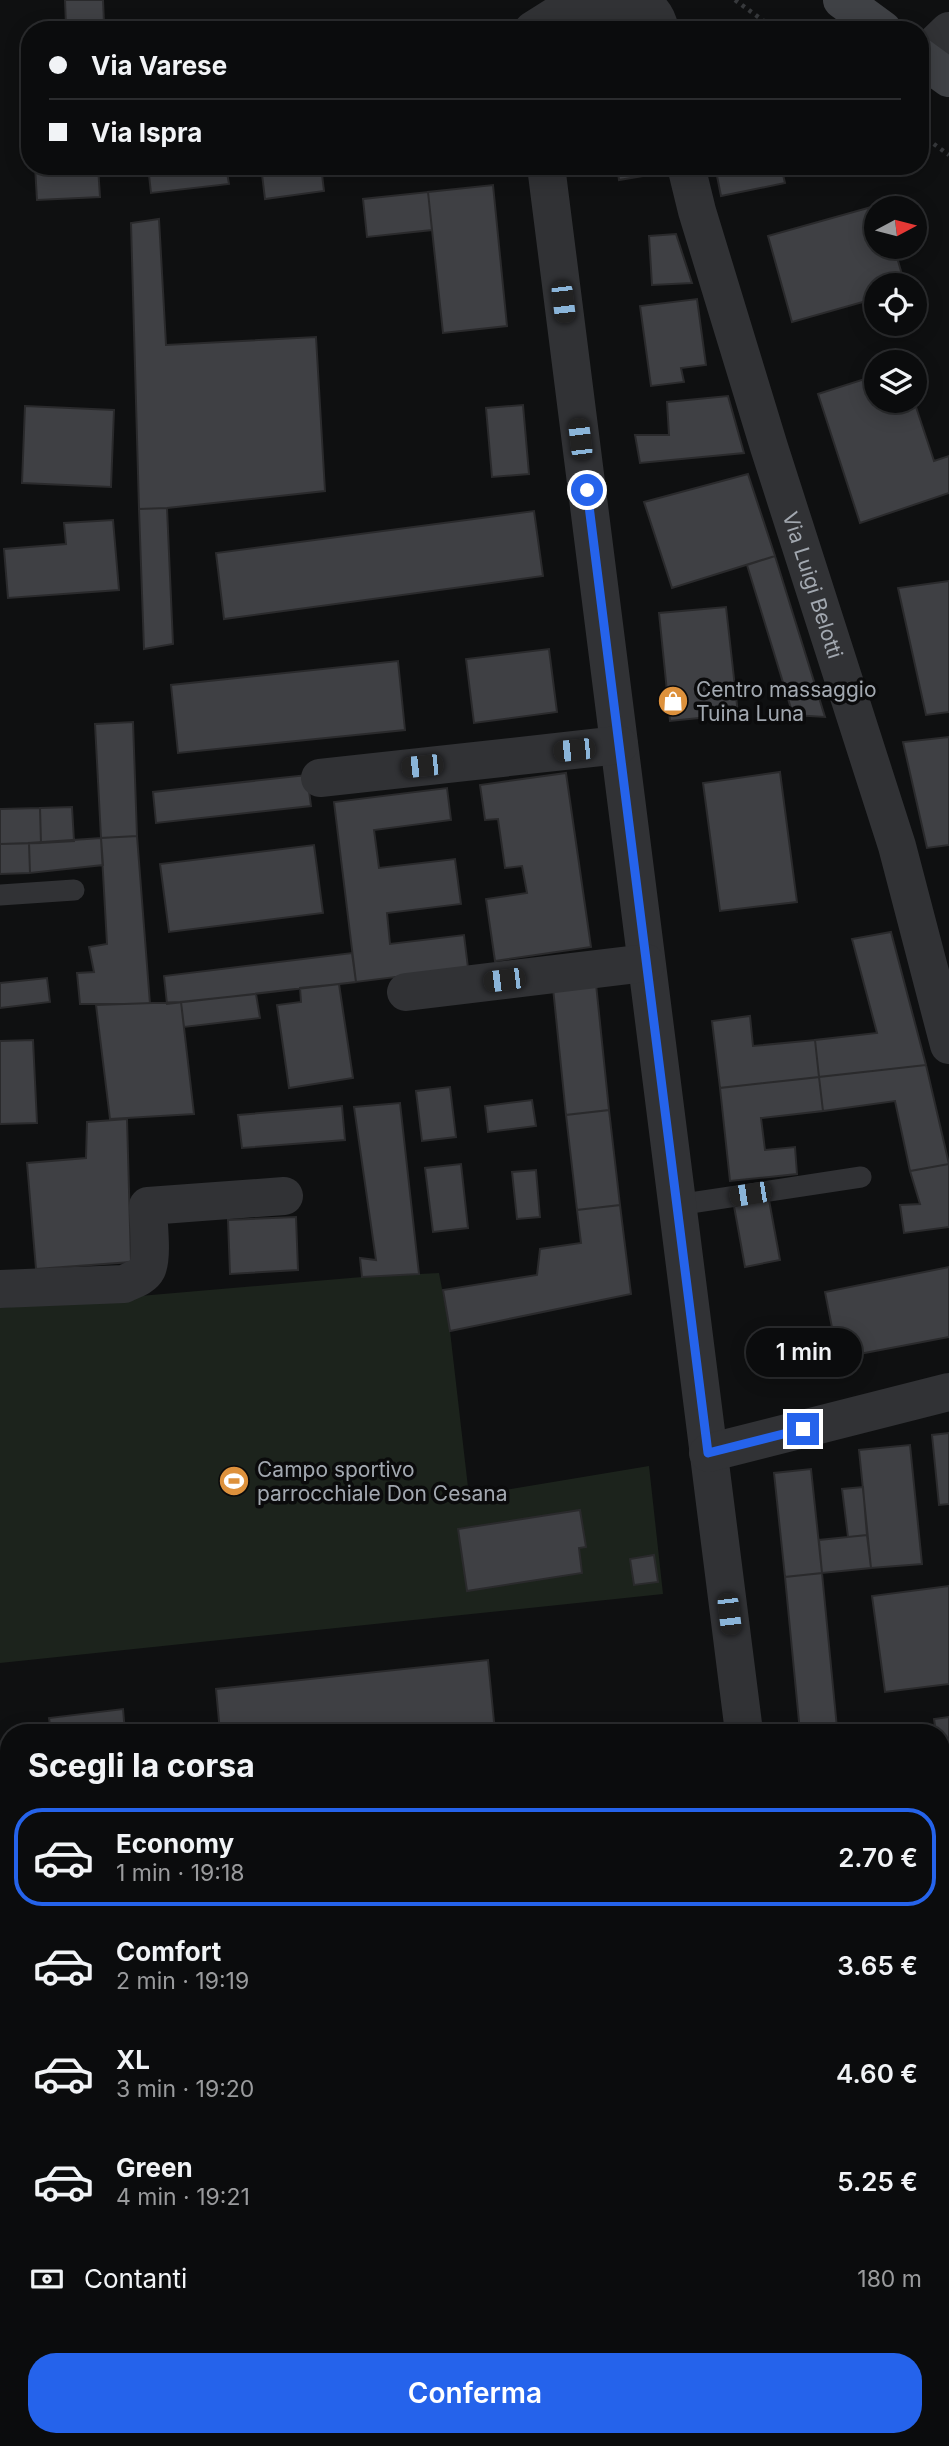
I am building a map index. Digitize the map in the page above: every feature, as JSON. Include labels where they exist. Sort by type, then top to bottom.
[{"type":"street","points":[[524,0],[527,21]]},
{"type":"street","points":[[842,0],[871,21]]},
{"type":"street","points":[[547,21],[557,15],[637,5],[652,11],[656,21]]},
{"type":"street","points":[[929,50],[949,32]]},
{"type":"street","points":[[929,63],[949,78]]},
{"type":"street","points":[[547,175],[743,1724]]},
{"type":"street","name":"Via Luigi Belotti","points":[[688,175],[696,211],[769,447],[897,846],[949,1045]]},
{"type":"street","points":[[320,778],[619,745]]},
{"type":"street","points":[[405,992],[646,963]]},
{"type":"street","points":[[0,1289],[124,1283],[138,1278],[147,1269],[148,1206],[284,1196]]},
{"type":"street","points":[[708,1453],[949,1392]]},
{"type":"lane","points":[[0,895],[74,890]]},
{"type":"lane","points":[[677,1205],[861,1177]]},
{"type":"path","points":[[734,0],[763,21]]},
{"type":"path","points":[[929,141],[949,155]]},
{"type":"shaded area","name":"Campo sportivo parrocchiale Don Cesana","points":[[439,1273],[450,1331],[469,1496],[649,1466],[663,1594],[0,1663],[0,1308],[362,1277]]},
{"type":"building","points":[[65,0],[103,0],[104,21],[66,21]]},
{"type":"building","points":[[36,175],[99,175],[100,197],[37,200]]},
{"type":"building","points":[[149,175],[228,175],[229,184],[151,193]]},
{"type":"building","points":[[262,175],[322,175],[324,191],[265,199]]},
{"type":"building","points":[[618,175],[649,175],[619,180]]},
{"type":"building","points":[[717,175],[783,175],[785,183],[721,196]]},
{"type":"building","points":[[493,185],[507,326],[443,333],[428,192]]},
{"type":"building","points":[[428,192],[432,230],[367,237],[363,199]]},
{"type":"building","points":[[864,209],[864,259],[897,259],[902,273],[864,273],[864,302],[792,322],[768,236]]},
{"type":"building","points":[[159,219],[166,345],[316,337],[325,491],[139,509],[131,223]]},
{"type":"building","points":[[676,234],[692,283],[652,285],[649,236]]},
{"type":"building","points":[[697,299],[706,365],[681,368],[684,382],[651,386],[640,306]]},
{"type":"building","points":[[864,379],[864,413],[918,413],[934,461],[949,456],[949,493],[860,523],[818,394]]},
{"type":"building","points":[[728,396],[744,453],[640,463],[635,435],[669,435],[667,402]]},
{"type":"building","points":[[523,405],[529,474],[492,477],[486,408]]},
{"type":"building","points":[[25,406],[114,410],[111,487],[22,483]]},
{"type":"building","points":[[748,474],[775,556],[672,588],[644,502]]},
{"type":"building","points":[[167,508],[173,644],[144,649],[139,509]]},
{"type":"building","points":[[534,511],[543,576],[224,619],[216,553]]},
{"type":"building","points":[[113,520],[119,590],[8,598],[4,549],[66,544],[64,523]]},
{"type":"building","points":[[775,556],[825,717],[793,715],[747,565]]},
{"type":"building","points":[[949,581],[949,712],[926,715],[898,588]]},
{"type":"building","points":[[726,607],[738,714],[670,721],[659,613]]},
{"type":"building","points":[[549,649],[557,712],[474,723],[466,659]]},
{"type":"building","points":[[398,661],[405,730],[178,753],[171,685]]},
{"type":"building","points":[[133,722],[137,836],[101,838],[95,724]]},
{"type":"building","points":[[949,737],[949,845],[927,848],[903,742]]},
{"type":"building","points":[[780,772],[797,902],[720,911],[703,783]]},
{"type":"building","points":[[566,773],[591,947],[495,961],[486,899],[527,893],[522,866],[505,868],[498,819],[485,820],[480,785]]},
{"type":"building","points":[[307,775],[311,806],[156,823],[153,792]]},
{"type":"building","points":[[447,788],[451,820],[374,830],[379,868],[455,859],[461,904],[387,913],[390,944],[464,935],[468,968],[356,982],[334,802]]},
{"type":"building","points":[[72,807],[74,841],[41,843],[40,808]]},
{"type":"building","points":[[40,808],[41,843],[0,844],[0,809]]},
{"type":"building","points":[[137,836],[150,1004],[80,1004],[77,973],[94,972],[89,947],[107,944],[101,838]]},
{"type":"building","points":[[101,838],[103,865],[30,873],[29,843]]},
{"type":"building","points":[[29,843],[30,873],[0,874],[0,844]]},
{"type":"building","points":[[314,845],[323,913],[169,932],[160,864]]},
{"type":"building","points":[[891,932],[926,1065],[819,1077],[815,1040],[877,1033],[852,939]]},
{"type":"building","points":[[352,953],[356,982],[167,1004],[164,976]]},
{"type":"building","points":[[47,978],[50,1002],[0,1008],[0,983]]},
{"type":"building","points":[[339,984],[353,1078],[289,1088],[277,1005],[301,1002],[300,988]]},
{"type":"building","points":[[596,984],[609,1110],[566,1115],[553,988]]},
{"type":"building","points":[[256,994],[260,1018],[184,1027],[181,1002]]},
{"type":"building","points":[[181,1002],[194,1114],[110,1119],[96,1005]]},
{"type":"building","points":[[750,1016],[753,1046],[815,1040],[819,1077],[720,1088],[712,1021]]},
{"type":"building","points":[[33,1040],[37,1123],[0,1124],[0,1041]]},
{"type":"building","points":[[926,1065],[949,1164],[910,1171],[895,1101],[823,1111],[819,1077]]},
{"type":"building","points":[[819,1077],[823,1111],[761,1118],[765,1150],[795,1147],[797,1174],[730,1181],[720,1088]]},
{"type":"building","points":[[450,1087],[456,1137],[422,1141],[416,1091]]},
{"type":"building","points":[[532,1100],[536,1126],[488,1132],[485,1106]]},
{"type":"building","points":[[400,1103],[419,1274],[362,1277],[360,1258],[376,1260],[354,1107]]},
{"type":"building","points":[[342,1106],[345,1140],[242,1148],[238,1115]]},
{"type":"building","points":[[609,1110],[620,1205],[577,1210],[566,1115]]},
{"type":"building","points":[[127,1119],[131,1262],[36,1269],[27,1163],[86,1158],[87,1122]]},
{"type":"building","points":[[461,1164],[468,1228],[433,1232],[425,1168]]},
{"type":"building","points":[[949,1164],[949,1227],[904,1233],[900,1205],[920,1204],[910,1171]]},
{"type":"building","points":[[536,1170],[540,1217],[517,1219],[512,1172]]},
{"type":"building","points":[[769,1200],[780,1260],[745,1267],[734,1206]]},
{"type":"building","points":[[620,1205],[631,1294],[450,1331],[443,1290],[537,1275],[540,1249],[581,1243],[577,1210]]},
{"type":"building","points":[[296,1217],[298,1270],[230,1274],[228,1220]]},
{"type":"building","points":[[949,1267],[949,1337],[838,1358],[825,1292]]},
{"type":"building","points":[[949,1433],[949,1504],[939,1505],[932,1435]]},
{"type":"building","points":[[910,1445],[922,1564],[871,1568],[859,1450]]},
{"type":"building","points":[[811,1469],[822,1573],[785,1577],[774,1473]]},
{"type":"building","points":[[863,1487],[867,1535],[848,1537],[842,1489]]},
{"type":"building","points":[[580,1510],[586,1547],[579,1548],[582,1573],[467,1591],[458,1529]]},
{"type":"building","points":[[867,1535],[871,1568],[822,1573],[819,1540]]},
{"type":"building","points":[[654,1555],[658,1582],[634,1585],[630,1559]]},
{"type":"building","points":[[822,1573],[837,1724],[799,1724],[785,1577]]},
{"type":"building","points":[[949,1586],[949,1684],[885,1692],[872,1596]]},
{"type":"building","points":[[488,1660],[494,1724],[219,1724],[216,1689]]},
{"type":"building","points":[[123,1709],[124,1724],[50,1724],[49,1718]]},
{"type":"building","points":[[949,1717],[949,1724],[935,1724],[934,1719]]},
{"type":"place","name":"Centro massaggio Tuina Luna","points":[[673,701]]},
{"type":"place","name":"Campo sportivo parrocchiale Don Cesana","points":[[234,1481]]},
{"type":"route","points":[[587,490],[708,1453],[803,1429]]}]
